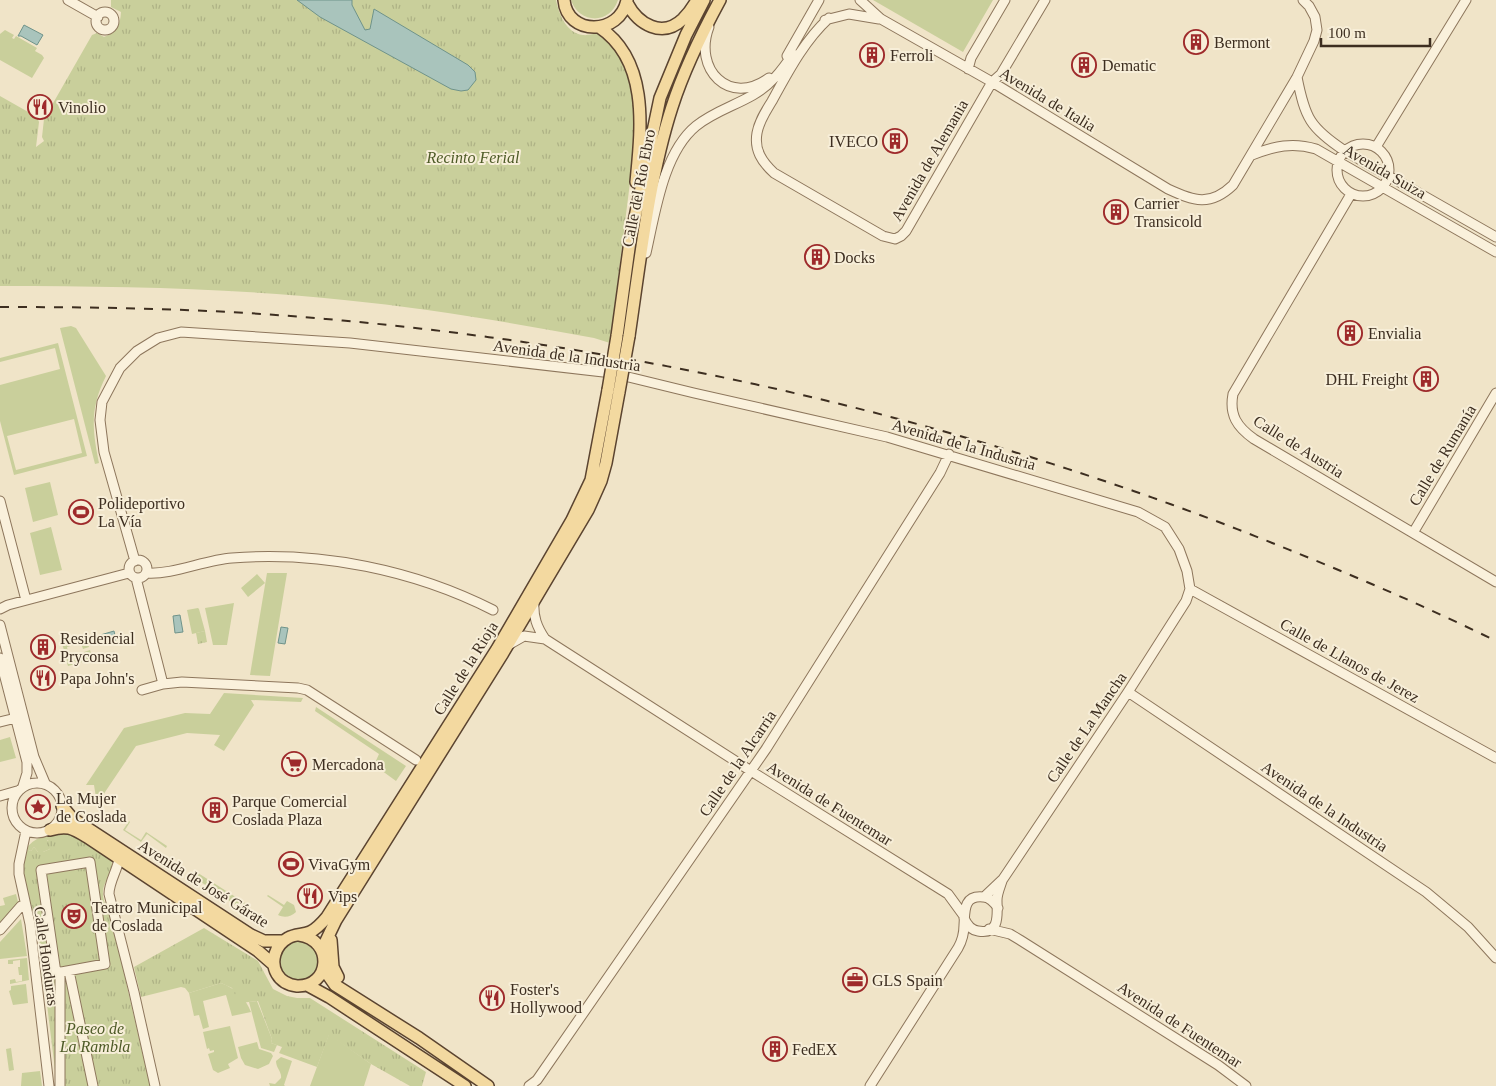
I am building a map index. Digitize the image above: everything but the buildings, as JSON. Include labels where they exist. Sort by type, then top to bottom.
[{"type":"main road","points":[[564,0],[569,14],[577,22],[587,27],[599,28],[617,20],[623,12],[627,1]]},
{"type":"main road","points":[[627,1],[640,21],[653,27],[665,28],[682,20],[697,0]]},
{"type":"main road","name":"Calle del Río Ebro","points":[[623,336],[630,241],[660,98],[675,58],[704,0]]},
{"type":"main road","name":"Calle del Río Ebro","points":[[613,391],[623,336],[638,279],[652,192],[671,108],[696,44],[721,0]]},
{"type":"main road","points":[[599,28],[611,36],[623,53],[632,72],[640,105],[641,129],[630,241]]},
{"type":"main road","name":"Calle de la Rioja","points":[[324,960],[325,943],[336,920],[508,645],[588,510],[595,496],[606,463],[613,391]]},
{"type":"main road","name":"Calle de la Rioja","points":[[300,935],[317,928],[327,917],[497,649],[572,520],[592,480],[613,391]]},
{"type":"main road","name":"Avenida de José Gárate","points":[[62,806],[72,818],[251,935],[264,941],[283,941]]},
{"type":"main road","name":"Avenida de José Gárate","points":[[50,830],[61,827],[71,828],[258,951],[274,965]]},
{"type":"main road","name":"Calle de la Rioja","points":[[336,920],[331,945],[335,973],[342,981],[406,1024],[419,1038]]},
{"type":"main road","points":[[324,960],[318,977],[307,984],[295,986],[288,984],[279,977],[273,958],[283,941],[291,937],[300,935],[313,940],[321,949],[324,960],[328,975],[335,985],[419,1038],[488,1086]]},
{"type":"main road","points":[[307,984],[329,996],[466,1086]]},
{"type":"street","points":[[68,0],[98,17]]},
{"type":"street","points":[[721,0],[708,31],[705,45],[708,65],[721,82],[731,87],[741,88],[756,85],[773,74],[788,54],[819,0]]},
{"type":"street","points":[[860,0],[881,19]]},
{"type":"street","points":[[968,69],[971,58],[1005,0]]},
{"type":"street","name":"Avenida de Alemania","points":[[829,18],[796,58],[759,124],[756,142],[759,155],[774,173],[883,236],[896,239],[906,230],[992,82],[1001,74],[1045,0]]},
{"type":"street","points":[[1252,155],[1309,56],[1317,30],[1315,16],[1303,0]]},
{"type":"street","points":[[1376,147],[1466,0]]},
{"type":"street","points":[[638,279],[667,171],[676,152],[694,127],[710,116],[752,96],[765,87],[784,67],[811,29],[829,18],[849,14],[881,19]]},
{"type":"street","name":"Avenida de Italia","points":[[881,19],[992,82],[1168,189],[1185,197],[1200,201],[1229,190],[1252,155]]},
{"type":"street","name":"Avenida Suiza","points":[[1297,77],[1304,108],[1309,118],[1324,137],[1496,238]]},
{"type":"street","points":[[1360,144],[1376,147],[1388,159],[1390,167],[1389,176],[1383,188],[1368,196],[1351,194],[1339,180],[1337,171],[1338,161],[1345,151],[1352,146],[1360,144]]},
{"type":"street","name":"Avenida Suiza","points":[[1252,155],[1268,149],[1294,145],[1316,149],[1496,252]]},
{"type":"street","name":"Calle de Austria","points":[[1351,194],[1233,394],[1232,411],[1235,421],[1243,431],[1254,439],[1496,582]]},
{"type":"street","name":"Avenida de la Industria","points":[[135,561],[104,452],[100,420],[102,402],[120,368],[136,351],[158,338],[181,332],[350,343],[612,373],[694,394],[887,437],[1138,512],[1152,519],[1164,527],[1179,548],[1187,571],[1190,590]]},
{"type":"street","name":"Calle de Rumanía","points":[[1413,533],[1496,393]]},
{"type":"street","name":"Calle de la Alcarria","points":[[528,1086],[536,1083],[751,771],[935,481],[949,454]]},
{"type":"street","points":[[0,501],[26,600]]},
{"type":"street","points":[[0,609],[26,600],[133,576],[142,577],[146,573],[230,558],[292,557],[345,563],[397,573],[443,587],[493,610]]},
{"type":"street","points":[[146,573],[145,564],[141,561],[135,561],[129,567],[164,684]]},
{"type":"street","name":"Calle de La Mancha","points":[[998,912],[998,894],[1003,879],[1128,692],[1186,601],[1190,590]]},
{"type":"street","name":"Calle de Llanos de Jerez","points":[[1190,590],[1496,758]]},
{"type":"street","name":"Avenida de Fuentemar","points":[[534,601],[534,618],[546,639],[751,771],[948,894],[960,897],[980,897]]},
{"type":"street","points":[[0,625],[34,757],[45,784]]},
{"type":"street","name":"Avenida de Fuentemar","points":[[508,645],[524,636],[546,639]]},
{"type":"street","points":[[0,658],[27,762],[27,773],[20,788],[11,805],[12,813],[15,820],[26,831],[42,832],[50,830],[60,816],[62,806],[58,793],[52,787],[45,784],[38,782],[20,788],[0,796]]},
{"type":"street","points":[[142,690],[164,684],[182,682],[307,690],[416,760]]},
{"type":"street","name":"Avenida de la Industria","points":[[1128,692],[1426,892],[1468,928],[1496,958]]},
{"type":"street","points":[[0,722],[16,718]]},
{"type":"street","points":[[0,800],[11,805]]},
{"type":"street","name":"Calle Honduras","points":[[26,831],[19,864],[19,874],[30,924],[49,1086]]},
{"type":"street","points":[[119,859],[117,871],[110,884],[109,894],[155,1086]]},
{"type":"street","points":[[90,862],[105,964],[64,971],[56,973],[41,870],[90,862]]},
{"type":"street","name":"Calle de La Mancha","points":[[980,897],[1003,879]]},
{"type":"street","name":"Avenida de Fuentemar","points":[[948,894],[964,917]]},
{"type":"street","points":[[870,1086],[958,948],[962,936],[966,904],[980,897],[992,901],[998,912],[995,924],[958,948]]},
{"type":"street","points":[[0,930],[21,906]]},
{"type":"street","name":"Avenida de Fuentemar","points":[[998,912],[1020,940]]},
{"type":"street","points":[[964,917],[970,927],[984,930]]},
{"type":"street","name":"Avenida de Fuentemar","points":[[984,930],[1010,934],[1218,1065],[1246,1086]]},
{"type":"street","points":[[60,1086],[64,971]]},
{"type":"street","points":[[64,971],[94,1086]]},
{"type":"green space","name":"Recinto Ferial","points":[[111,0],[556,0],[561,17],[572,31],[583,35],[602,35],[617,50],[623,61],[634,101],[636,136],[610,343],[594,338],[501,321],[375,303],[301,296],[172,288],[0,286],[0,96],[37,117],[39,122],[36,147],[44,141],[42,137],[44,119],[92,35],[97,33],[104,37],[115,31],[119,25],[121,12],[111,7]]},
{"type":"green space","points":[[571,0],[618,0],[608,14],[594,18],[581,14]]},
{"type":"green space","points":[[873,0],[993,0],[963,52]]},
{"type":"green space","points":[[5,30],[14,35],[12,38],[14,39],[16,36],[37,48],[35,51],[44,58],[32,78],[0,60],[0,34]]},
{"type":"green space","points":[[71,326],[76,328],[106,376],[97,398],[95,409],[94,429],[99,463],[95,464],[60,328]]},
{"type":"green space","points":[[58,343],[87,456],[14,475],[0,421],[0,385],[60,369],[55,348],[0,362],[0,358]],"holes":[[[74,419],[82,453],[16,470],[7,436]]]},
{"type":"green space","points":[[50,482],[58,515],[33,522],[25,488]]},
{"type":"green space","points":[[51,527],[62,570],[40,575],[30,533]]},
{"type":"green space","points":[[267,573],[287,573],[270,676],[250,675]]},
{"type":"green space","points":[[257,574],[265,583],[248,597],[241,588]]},
{"type":"green space","points":[[234,603],[227,645],[213,645],[205,608]]},
{"type":"green space","points":[[198,608],[205,631],[192,634],[187,610]]},
{"type":"green space","points":[[205,631],[207,642],[198,644],[196,633]]},
{"type":"green space","points":[[87,638],[89,647],[83,649],[81,643],[67,647],[68,652],[65,653],[62,644]]},
{"type":"green space","points":[[90,650],[93,659],[68,666],[65,657],[69,656],[71,661],[85,657],[84,652]]},
{"type":"green space","points":[[224,693],[303,698],[301,702],[251,700],[254,705],[224,751],[214,745],[220,735],[187,733],[136,746],[97,804],[94,785],[86,785],[124,728],[185,713],[210,714]]},
{"type":"green space","points":[[316,707],[406,766],[396,781],[374,765],[379,754],[315,711]]},
{"type":"green space","points":[[10,737],[16,758],[0,762],[0,740]]},
{"type":"green space","points":[[129,821],[125,830],[141,840],[146,832],[167,846],[166,848],[147,834],[141,842],[123,830]]},
{"type":"green space","points":[[62,832],[59,840],[47,840],[50,849],[38,852],[34,847],[31,851],[26,849],[42,837]]},
{"type":"green space","name":"Paseo de La Rambla","points":[[62,832],[72,834],[110,858],[112,862],[111,870],[104,886],[104,899],[112,921],[150,1086],[57,1086],[44,980],[40,979],[39,973],[43,972],[36,913],[31,913],[21,872],[26,849],[31,851],[34,847],[38,852],[43,852],[50,849],[46,841],[58,840]]},
{"type":"green space","points":[[198,873],[245,903],[246,907],[243,910],[195,878]]},
{"type":"green space","points":[[16,894],[19,906],[0,927],[0,906],[5,905],[3,898]]},
{"type":"green space","points":[[268,895],[284,905],[287,901],[294,905],[296,912],[287,916],[278,915],[283,907]]},
{"type":"green space","points":[[21,919],[27,956],[0,959],[0,942]]},
{"type":"green space","points":[[204,928],[258,961],[273,989],[287,996],[310,998],[426,1072],[422,1086],[410,1086],[371,1064],[329,1035],[317,1067],[279,1053],[282,1047],[271,1043],[272,1039],[258,1001],[239,1003],[232,988],[221,983],[189,993],[185,988],[181,987],[141,997],[134,967]]},
{"type":"green space","points":[[299,941],[310,944],[316,950],[319,961],[316,972],[310,978],[299,981],[288,978],[282,972],[279,961],[282,950],[288,944]]},
{"type":"green space","points":[[27,958],[29,980],[10,984],[10,980],[22,981],[22,975],[19,975],[18,967],[20,967],[20,960],[13,961],[13,964],[8,964],[8,960]]},
{"type":"green space","points":[[221,983],[239,994],[251,1012],[232,1016],[226,995],[203,1001],[209,1027],[203,1029],[199,1015],[194,1016],[189,993]]},
{"type":"green space","points":[[26,984],[28,1003],[13,1005],[9,991],[11,986]]},
{"type":"green space","points":[[257,1001],[272,1039],[271,1043],[277,1045],[274,1052],[261,1048],[249,1002]]},
{"type":"green space","points":[[230,1026],[238,1058],[228,1064],[230,1068],[218,1073],[213,1070],[208,1054],[214,1052],[214,1050],[210,1051],[209,1048],[207,1049],[203,1032]]},
{"type":"green space","points":[[329,1034],[371,1064],[364,1086],[310,1086]]},
{"type":"green space","points":[[257,1042],[259,1049],[271,1053],[273,1056],[269,1064],[258,1069],[245,1065],[238,1047]]},
{"type":"green space","points":[[11,1048],[14,1070],[9,1071],[6,1049]]},
{"type":"green space","points":[[281,1057],[292,1061],[285,1086],[270,1086],[269,1083],[275,1084],[281,1078],[276,1061]]},
{"type":"green space","points":[[40,1071],[42,1086],[21,1086],[22,1073]]},
{"type":"water","points":[[297,0],[352,0],[352,5],[365,30],[370,29],[374,9],[468,65],[475,72],[476,80],[468,90],[451,89],[320,17]]},
{"type":"water","points":[[24,25],[43,35],[37,45],[18,36]]},
{"type":"water","points":[[180,615],[183,632],[175,633],[173,616]]},
{"type":"water","points":[[281,627],[288,628],[285,644],[278,643]]},
{"type":"water","points":[[114,631],[116,640],[99,645],[97,636]]},
{"type":"railway","points":[[0,307],[123,308],[245,313],[451,332],[575,350],[698,372],[821,399],[942,431],[1062,467],[1180,508],[1347,574],[1422,606],[1496,641]]},
{"type":"place","name":"Bermont","points":[[1196,42]]},
{"type":"place","name":"Ferroli","points":[[872,55]]},
{"type":"place","name":"Dematic","points":[[1084,65]]},
{"type":"place","name":"Vinolio","points":[[40,107]]},
{"type":"place","name":"IVECO","points":[[895,141]]},
{"type":"place","name":"Carrier Transicold","points":[[1116,212]]},
{"type":"place","name":"Docks","points":[[817,257]]},
{"type":"place","name":"Envialia","points":[[1350,333]]},
{"type":"place","name":"DHL Freight","points":[[1426,379]]},
{"type":"place","name":"Polideportivo La Vía","points":[[81,512]]},
{"type":"place","name":"Residencial Pryconsa","points":[[43,647]]},
{"type":"place","name":"Papa John's","points":[[43,678]]},
{"type":"place","name":"Mercadona","points":[[294,764]]},
{"type":"place","name":"La Mujer de Coslada","points":[[38,807]]},
{"type":"place","name":"Parque Comercial Coslada Plaza","points":[[215,810]]},
{"type":"place","name":"VivaGym","points":[[291,864]]},
{"type":"place","name":"Vips","points":[[310,896]]},
{"type":"place","name":"Teatro Municipal de Coslada","points":[[74,916]]},
{"type":"place","name":"GLS Spain","points":[[855,980]]},
{"type":"place","name":"Foster's Hollywood","points":[[492,998]]},
{"type":"place","name":"FedEX","points":[[775,1049]]}]
